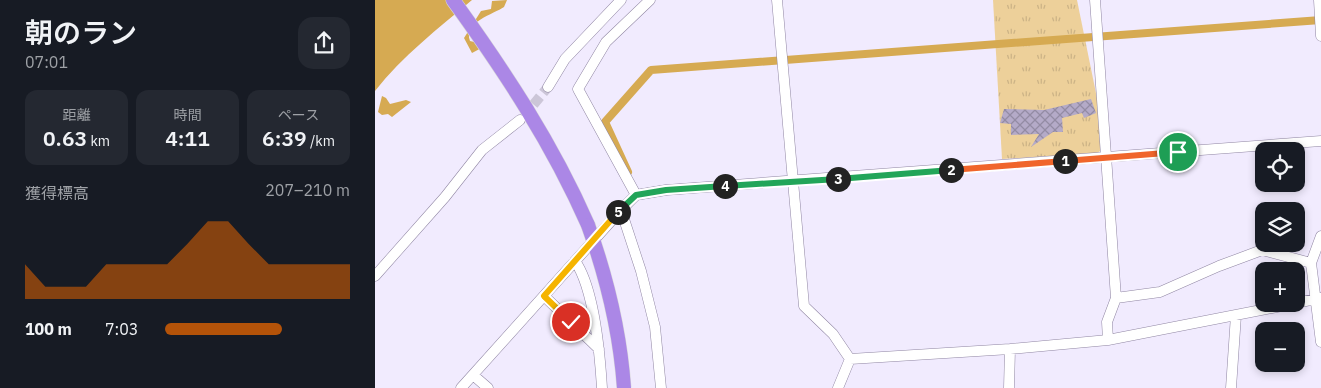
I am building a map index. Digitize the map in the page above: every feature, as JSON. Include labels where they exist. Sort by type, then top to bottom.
[{"type":"highway","points":[[453,0],[521,97],[556,157],[588,225],[601,261],[615,316],[624,388]]},
{"type":"street","points":[[548,86],[565,58],[621,0]]},
{"type":"street","points":[[636,195],[578,89],[606,42],[650,0]]},
{"type":"street","points":[[777,0],[804,306],[833,334],[850,359]]},
{"type":"street","points":[[1095,0],[1117,298],[1107,322],[1108,340]]},
{"type":"street","points":[[1319,0],[1321,36]]},
{"type":"street","points":[[375,276],[440,204],[482,150],[520,120]]},
{"type":"street","points":[[461,388],[636,195],[666,190],[1321,141]]},
{"type":"street","points":[[621,210],[641,271],[655,327],[661,388]]},
{"type":"street","points":[[1321,236],[1311,263],[1319,298],[1321,342]]},
{"type":"street","points":[[1117,298],[1160,292],[1219,266],[1262,250],[1311,263]]},
{"type":"street","points":[[575,261],[582,271],[599,349],[602,388]]},
{"type":"street","points":[[544,296],[599,349]]},
{"type":"street","points":[[1305,301],[1319,298]]},
{"type":"street","points":[[850,359],[1010,350],[1108,340],[1255,311]]},
{"type":"street","points":[[1231,388],[1236,315]]},
{"type":"street","points":[[1009,388],[1010,350]]},
{"type":"street","points":[[838,388],[850,359]]},
{"type":"street","points":[[473,375],[487,388]]},
{"type":"green space","points":[[993,0],[1077,0],[1098,103],[1101,150],[1098,153],[1002,159]]},
{"type":"shaded area","points":[[375,0],[472,0],[409,54],[375,91]]},
{"type":"shaded area","points":[[507,0],[504,7],[475,24],[471,29],[469,34],[470,41],[487,45],[472,53],[464,38],[481,11],[491,9],[492,1]]},
{"type":"shaded area","points":[[382,96],[390,104],[406,100],[411,102],[392,117],[388,114],[382,115],[378,112]]},
{"type":"building","points":[[1091,99],[1096,113],[1084,118],[1082,113],[1062,118],[1063,132],[1053,132],[1031,147],[1039,134],[1011,135],[1011,124],[1000,123],[1004,109],[1044,110]]},
{"type":"waterway","points":[[628,172],[605,122],[651,70],[1321,20]]},
{"type":"tunnel","points":[[524,116],[548,87]]},
{"type":"route","points":[[571,322],[544,296],[636,195],[666,190],[1178,152]]}]
